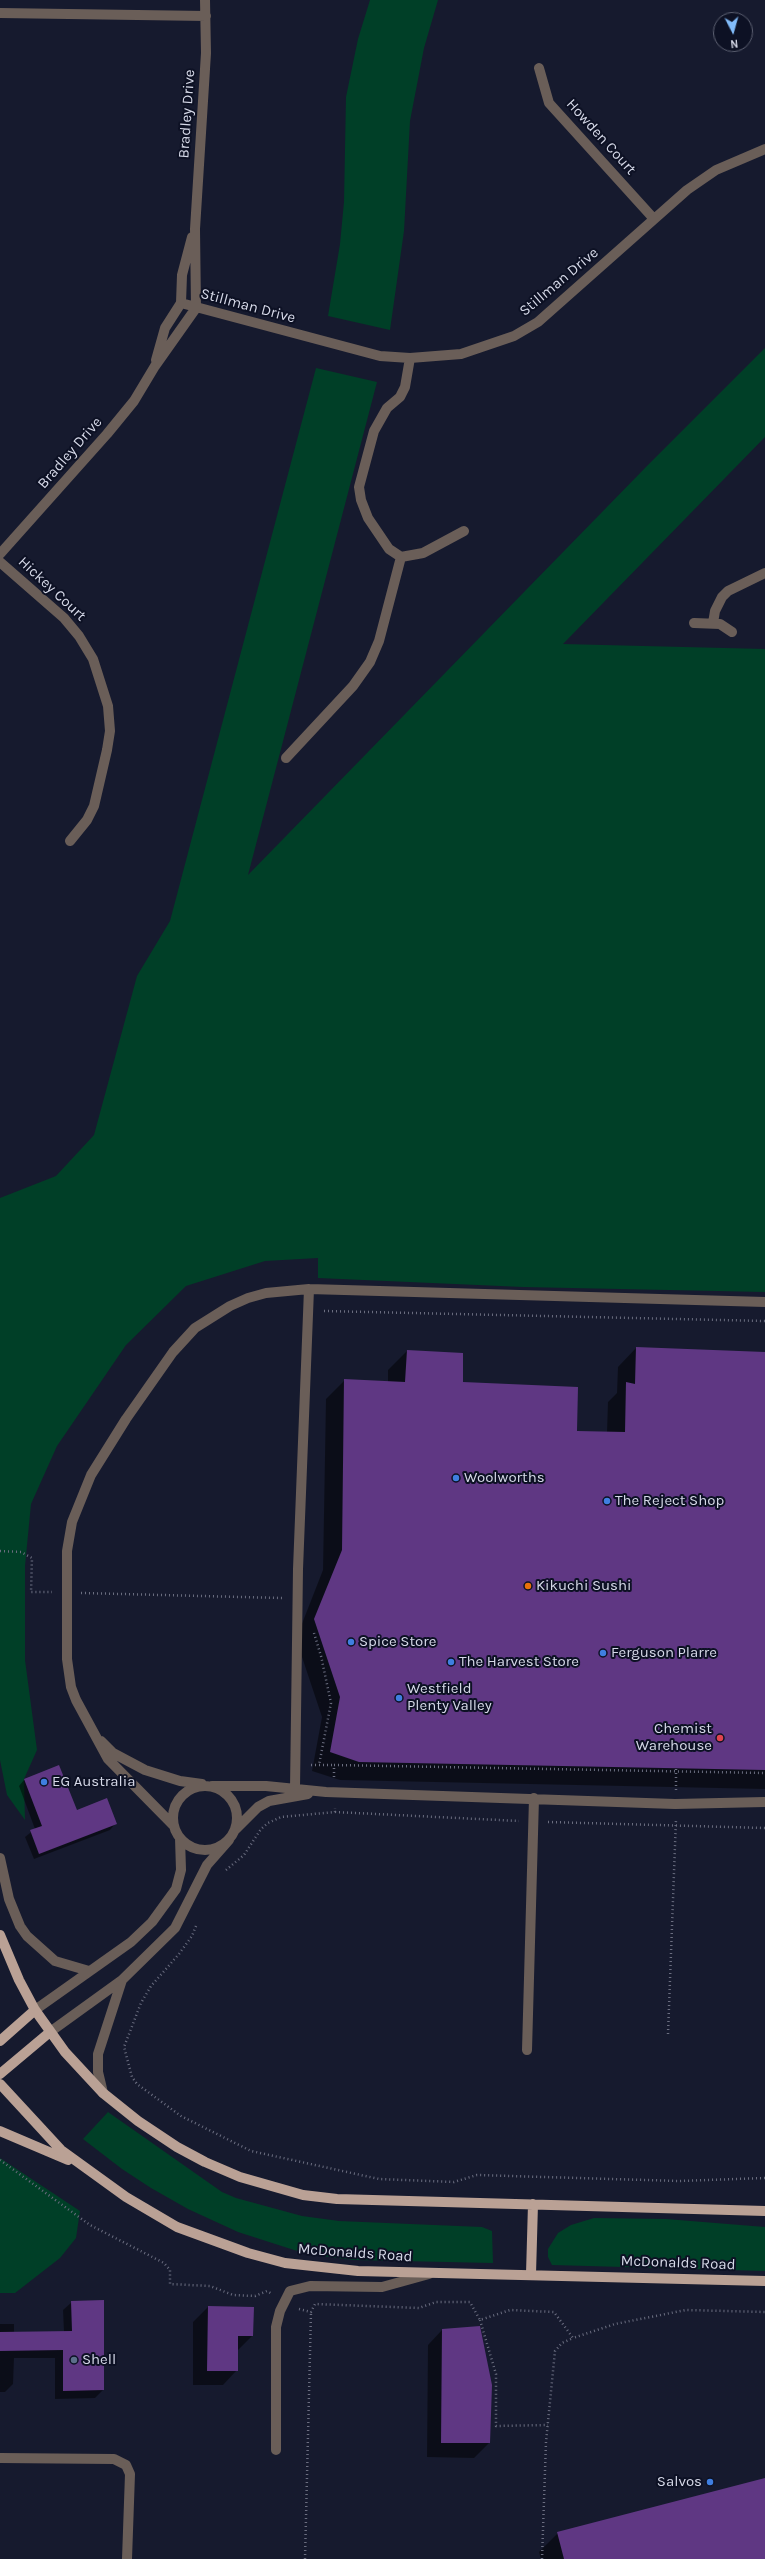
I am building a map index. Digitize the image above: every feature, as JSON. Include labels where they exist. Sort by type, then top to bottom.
[{"type":"main road","points":[[0,1935],[19,1980],[35,2010],[70,2058],[104,2093],[138,2121],[184,2151],[240,2177],[274,2188],[337,2199],[765,2211]]},
{"type":"main road","points":[[0,2041],[35,2010]]},
{"type":"main road","points":[[0,2074],[50,2032]]},
{"type":"main road","name":"McDonalds Road","points":[[0,2084],[43,2133],[79,2165],[177,2227],[248,2253],[285,2262],[321,2268],[765,2281]]},
{"type":"main road","points":[[0,2130],[79,2165]]},
{"type":"main road","points":[[531,2274],[533,2204]]},
{"type":"street","name":"Bradley Drive","points":[[0,554],[107,434],[134,401],[154,366],[196,308],[195,229],[206,53],[205,0]]},
{"type":"street","points":[[0,13],[206,16]]},
{"type":"street","name":"Howden Court","points":[[539,68],[542,86],[549,103],[654,219]]},
{"type":"street","name":"Stillman Drive","points":[[181,303],[380,356],[410,358],[461,354],[486,347],[520,333],[555,309],[688,190],[716,170],[765,149]]},
{"type":"street","name":"Bradley Drive","points":[[154,366],[165,328],[181,303],[185,261],[195,229]]},
{"type":"street","points":[[410,358],[405,387],[400,397],[387,408],[374,431],[359,487],[361,500],[368,518],[389,549],[401,557],[422,553],[464,531]]},
{"type":"street","points":[[286,758],[353,686],[370,662],[379,641],[401,557]]},
{"type":"street","name":"Hickey Court","points":[[0,562],[64,618],[79,636],[93,659],[108,706],[110,731],[96,798],[87,820],[70,841]]},
{"type":"street","points":[[713,623],[715,611],[722,597],[738,586],[765,573]]},
{"type":"street","points":[[694,623],[713,623],[725,627],[732,632]]},
{"type":"street","points":[[294,1788],[298,1599],[309,1289]]},
{"type":"street","points":[[229,1840],[217,1848],[204,1850],[190,1846],[180,1838],[174,1826],[117,1770],[87,1724],[76,1700],[69,1674],[66,1593],[69,1539],[83,1491],[126,1419],[177,1347],[195,1328],[248,1298],[266,1292],[309,1289],[765,1302]]},
{"type":"street","points":[[87,1724],[113,1753],[128,1762],[162,1777],[209,1786],[294,1788],[330,1792],[676,1804],[765,1802]]},
{"type":"street","points":[[174,1826],[173,1813],[178,1800],[188,1790],[209,1786],[226,1793],[236,1806],[238,1818],[236,1829]]},
{"type":"street","points":[[50,2032],[122,1980],[175,1928],[207,1865],[229,1840],[236,1829],[258,1807],[269,1801],[330,1792]]},
{"type":"street","points":[[527,2050],[534,1798]]},
{"type":"street","points":[[35,2010],[142,1933],[171,1899],[181,1870],[180,1838]]},
{"type":"street","points":[[0,1858],[9,1899],[20,1926],[27,1936],[55,1961],[89,1971]]},
{"type":"street","points":[[104,2093],[98,2072],[98,2054],[122,1980]]},
{"type":"street","points":[[276,2450],[276,2327],[280,2311],[290,2291],[310,2286],[382,2287],[434,2272]]},
{"type":"street","points":[[0,2458],[114,2459],[126,2465],[130,2474],[127,2559]]},
{"type":"path","points":[[308,1310],[765,1321]]},
{"type":"path","points":[[0,1551],[21,1552],[32,1558],[32,1592],[298,1599]]},
{"type":"path","points":[[314,1626],[331,1703],[319,1765]]},
{"type":"path","points":[[295,1765],[334,1764],[765,1773]]},
{"type":"path","points":[[223,1872],[244,1855],[261,1829],[268,1822],[281,1817],[335,1812],[330,1792],[334,1764]]},
{"type":"path","points":[[668,2034],[676,1770]]},
{"type":"path","points":[[197,1922],[192,1936],[151,1986],[141,2003],[124,2047],[132,2077],[137,2084],[181,2116],[238,2145],[252,2151],[292,2161],[379,2179],[454,2182],[477,2175],[679,2181],[765,2178]]},
{"type":"path","points":[[305,2559],[311,2312]]},
{"type":"path","points":[[480,2320],[496,2374],[496,2426],[548,2425]]},
{"type":"path","points":[[542,2559],[548,2425],[555,2351],[562,2343],[573,2338]]},
{"type":"green space","points":[[370,0],[438,0],[424,48],[410,121],[404,231],[390,330],[328,316],[340,244],[344,202],[346,97],[358,39]]},
{"type":"green space","points":[[765,348],[765,437],[563,644],[765,649],[765,1292],[523,1287],[318,1278],[318,1258],[265,1261],[186,1286],[126,1345],[57,1446],[31,1504],[25,1566],[25,1660],[37,1750],[24,1779],[25,1820],[7,1795],[0,1760],[0,1198],[56,1176],[94,1135],[137,976],[170,921],[316,368],[377,382],[248,875],[645,468]]},
{"type":"green space","points":[[108,2112],[222,2192],[236,2198],[302,2216],[339,2221],[482,2227],[492,2231],[493,2263],[354,2260],[321,2256],[294,2250],[238,2232],[188,2209],[151,2188],[122,2169],[83,2139]]},
{"type":"green space","points":[[0,2158],[80,2211],[76,2238],[60,2258],[15,2293],[0,2293]]},
{"type":"green space","points":[[594,2218],[666,2219],[765,2227],[765,2271],[552,2265],[548,2257],[548,2249],[558,2233],[571,2225]]},
{"type":"building","name":"Westfield Plenty Valley","points":[[636,1347],[765,1352],[765,1770],[359,1762],[330,1752],[340,1697],[314,1619],[342,1550],[344,1379],[405,1382],[407,1350],[463,1353],[463,1382],[578,1387],[577,1431],[625,1432],[626,1382],[635,1384]]},
{"type":"building","points":[[59,1765],[77,1810],[107,1798],[117,1824],[39,1854],[30,1830],[42,1826],[24,1779]]},
{"type":"building","points":[[104,2300],[104,2390],[63,2391],[63,2350],[0,2351],[0,2332],[72,2331],[71,2301]]},
{"type":"building","points":[[208,2306],[254,2307],[253,2336],[238,2336],[238,2371],[207,2371]]},
{"type":"building","points":[[480,2326],[492,2385],[490,2443],[441,2443],[442,2329]]},
{"type":"building","points":[[765,2478],[765,2559],[564,2559],[557,2532]]},
{"type":"place","name":"Woolworths","points":[[456,1478]]},
{"type":"place","name":"The Reject Shop","points":[[607,1501]]},
{"type":"place","name":"Kikuchi Sushi","points":[[528,1586]]},
{"type":"place","name":"Spice Store","points":[[351,1642]]},
{"type":"place","name":"Ferguson Plarre","points":[[603,1653]]},
{"type":"place","name":"The Harvest Store","points":[[451,1662]]},
{"type":"place","name":"Westfield Plenty Valley","points":[[399,1698]]},
{"type":"place","name":"Chemist Warehouse","points":[[720,1738]]},
{"type":"place","name":"EG Australia","points":[[44,1782]]},
{"type":"place","name":"Shell","points":[[74,2360]]},
{"type":"place","name":"Salvos","points":[[710,2482]]}]
